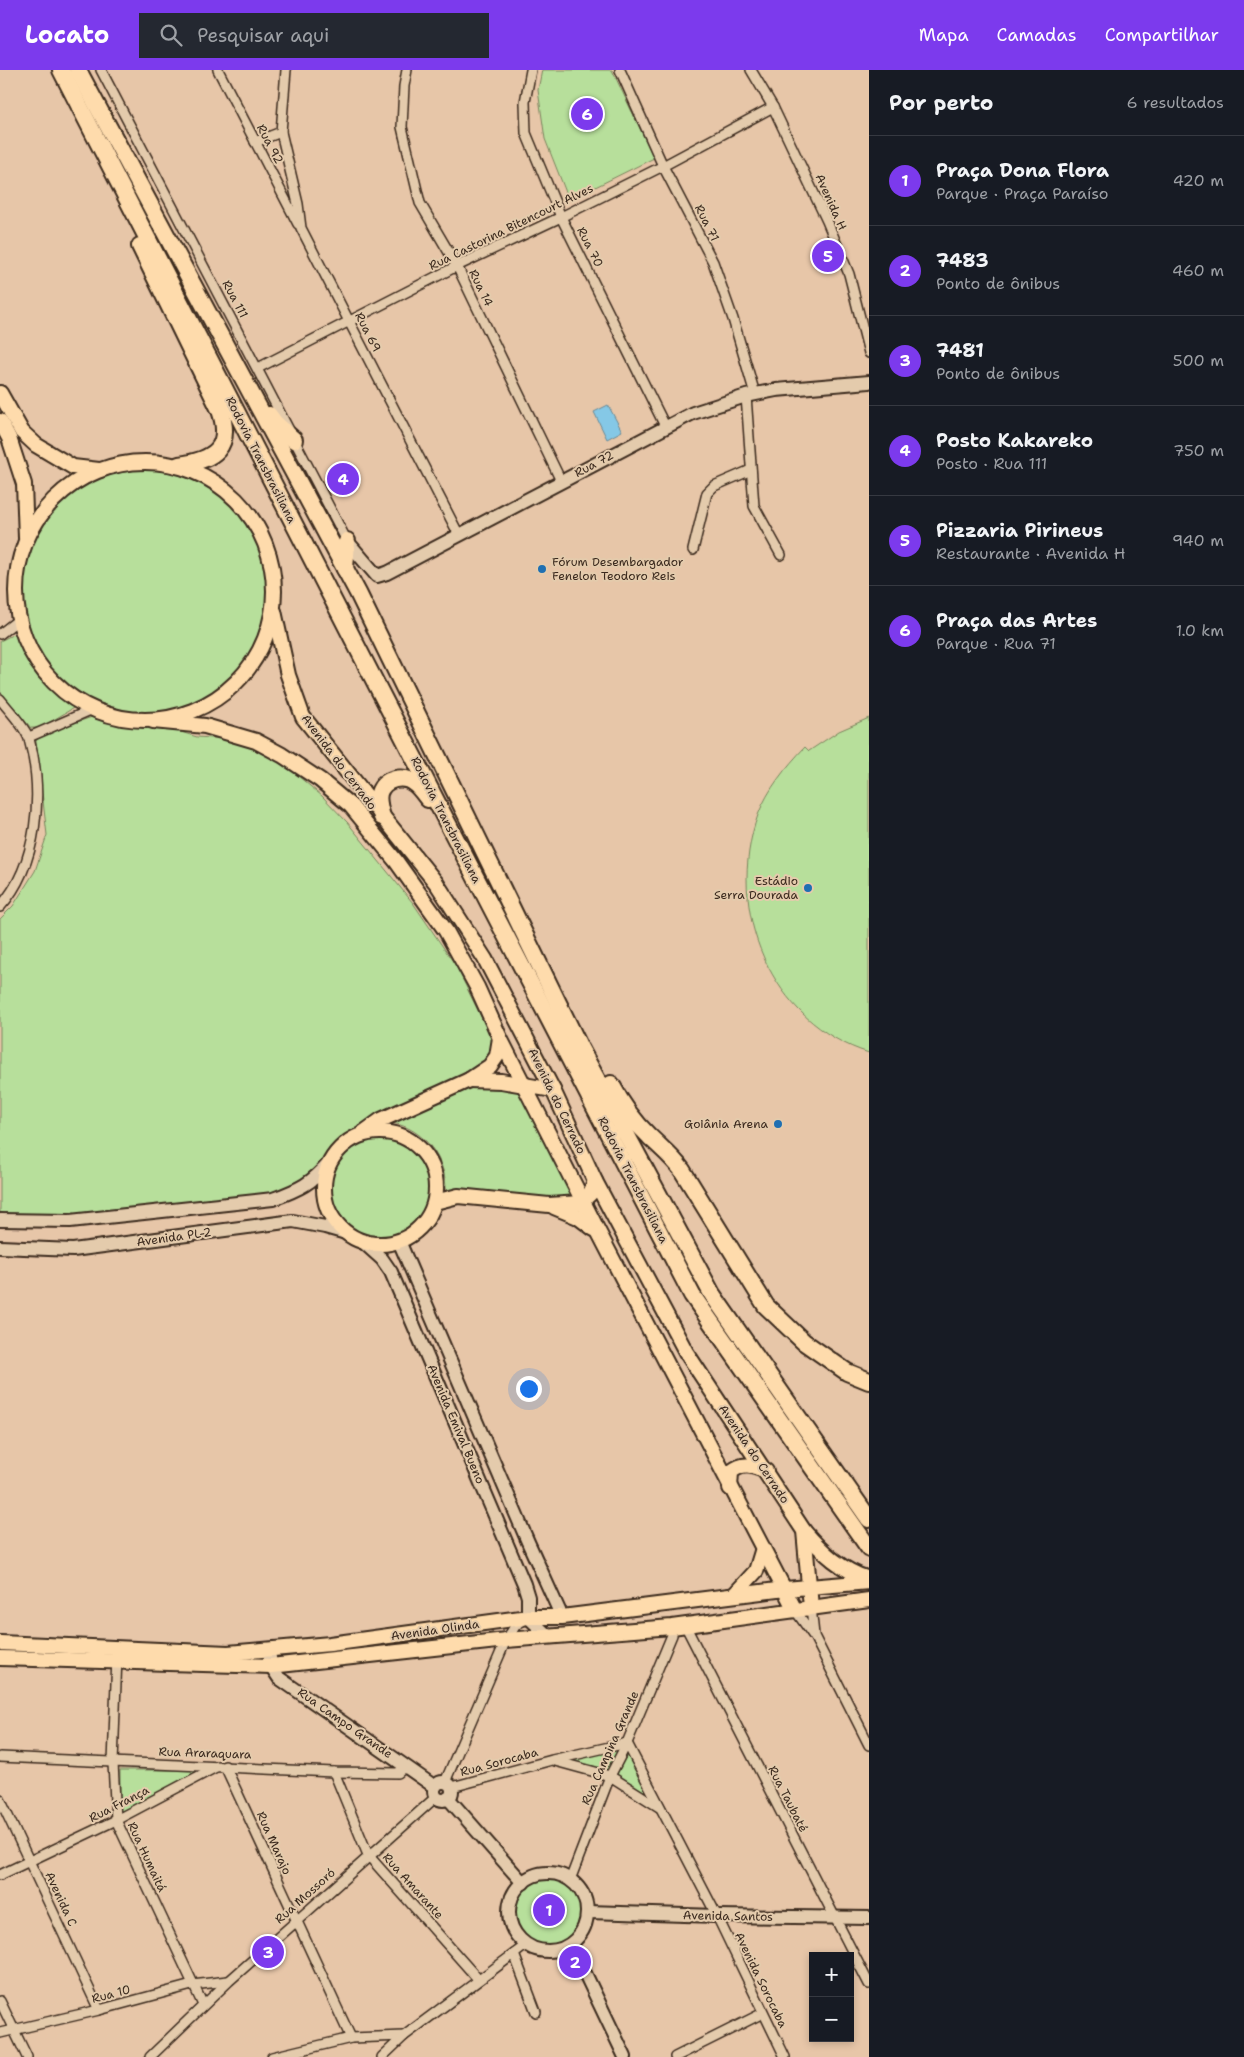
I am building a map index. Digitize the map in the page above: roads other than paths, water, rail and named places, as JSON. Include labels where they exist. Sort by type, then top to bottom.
[{"type":"highway","name":"Rodovia Transbrasiliana","points":[[61,70],[692,1295],[869,1548]]},
{"type":"highway","name":"Rodovia Transbrasiliana","points":[[78,70],[345,569],[564,1015],[712,1294],[869,1519]]},
{"type":"highway","points":[[118,180],[126,211],[149,267],[220,410],[225,425],[224,438],[219,448],[211,456],[199,462],[179,465]]},
{"type":"highway","points":[[244,381],[275,423],[294,440]]},
{"type":"highway","points":[[345,569],[347,541]]},
{"type":"highway","points":[[382,817],[378,800],[382,788],[390,780],[402,779],[416,784],[448,824]]},
{"type":"highway","points":[[564,1015],[588,1045],[633,1118],[648,1136],[671,1156],[682,1170],[766,1306],[804,1342],[847,1372],[869,1381]]},
{"type":"main road","points":[[0,393],[22,432],[36,445],[73,467],[99,470]]},
{"type":"main road","points":[[0,421],[9,438],[24,484],[26,538]]},
{"type":"main road","points":[[26,538],[44,509],[69,486],[99,470],[114,465],[146,461],[179,465],[214,480],[243,505],[248,512],[264,536],[274,573],[274,611],[260,652],[233,687],[196,711],[153,721]]},
{"type":"main road","name":"Avenida do Cerrado","points":[[26,538],[17,569],[18,620],[21,633],[35,662],[56,686],[82,705],[116,718],[205,726],[256,741],[282,755],[320,780],[351,806],[396,861],[446,931],[477,987],[500,1038],[582,1201],[795,1610]]},
{"type":"main road","name":"Avenida do Cerrado","points":[[274,611],[288,675],[303,717],[437,884],[485,959],[553,1090],[594,1181],[686,1352],[804,1531],[810,1587],[810,1607]]},
{"type":"main road","points":[[360,1135],[375,1131],[391,1132],[406,1137],[418,1146],[428,1158],[435,1172],[437,1187],[435,1202],[428,1219],[415,1232],[399,1241],[381,1244],[362,1242],[346,1233],[332,1219],[325,1201],[324,1181],[330,1162],[342,1146],[381,1120],[469,1080],[490,1066],[497,1056],[500,1038]]},
{"type":"main road","points":[[469,1080],[501,1081],[553,1090]]},
{"type":"main road","points":[[435,1202],[458,1196],[549,1205],[582,1201],[590,1194],[594,1181]]},
{"type":"main road","points":[[549,1205],[578,1217],[598,1232]]},
{"type":"main road","points":[[730,1488],[731,1472],[738,1466],[748,1464],[766,1471]]},
{"type":"main road","points":[[804,1531],[824,1553],[855,1575],[869,1581]]},
{"type":"main road","points":[[734,1596],[756,1571],[763,1548]]},
{"type":"main road","name":"Avenida Olinda","points":[[0,1658],[228,1653],[270,1650],[528,1617],[562,1617],[785,1589],[869,1581]]},
{"type":"main road","name":"Avenida Olinda","points":[[0,1643],[118,1656],[271,1666],[506,1640],[678,1626],[869,1600]]},
{"type":"street","name":"Rua 111","points":[[101,70],[347,541]]},
{"type":"street","name":"Rua 92","points":[[218,70],[301,228]]},
{"type":"street","name":"Rua 69","points":[[286,70],[281,132],[298,204],[301,228],[459,535]]},
{"type":"street","name":"Rua 14","points":[[407,70],[404,86],[402,127],[420,203],[457,266],[561,481]]},
{"type":"street","name":"Rua 70","points":[[531,70],[524,102],[526,133],[561,217],[665,426]]},
{"type":"street","name":"Rua 71","points":[[620,70],[663,166],[713,262],[733,318],[751,395],[751,470],[754,506],[781,555]]},
{"type":"street","name":"Avenida H","points":[[751,70],[773,107],[827,221],[849,274],[869,353]]},
{"type":"street","name":"Rua Castorina Bitencourt Alves","points":[[258,368],[457,266],[663,166],[773,107]]},
{"type":"street","points":[[255,142],[281,132]]},
{"type":"street","name":"Rua 72","points":[[347,541],[377,576],[387,573],[692,413],[751,395],[822,385],[869,382]]},
{"type":"street","points":[[693,550],[707,493],[714,486],[751,470]]},
{"type":"street","points":[[0,634],[18,620]]},
{"type":"street","points":[[0,699],[29,738],[36,783],[35,829],[26,866],[0,907]]},
{"type":"street","points":[[29,738],[94,709]]},
{"type":"street","points":[[0,1220],[70,1222],[273,1199],[300,1189],[318,1176],[330,1162]]},
{"type":"street","name":"Avenida PL-2","points":[[0,1247],[72,1250],[293,1221],[346,1233]]},
{"type":"street","name":"Avenida Emival Bueno","points":[[399,1241],[562,1617]]},
{"type":"street","name":"Avenida Emival Bueno","points":[[362,1242],[382,1258],[391,1272],[504,1535],[528,1597],[528,1617]]},
{"type":"street","points":[[414,1325],[426,1327],[434,1340],[444,1347]]},
{"type":"street","points":[[504,1535],[516,1546],[528,1542]]},
{"type":"street","points":[[810,1607],[815,1638]]},
{"type":"street","points":[[795,1610],[815,1638],[869,1744]]},
{"type":"street","points":[[528,1617],[548,1636]]},
{"type":"street","name":"Rua Mossoró","points":[[150,2057],[229,1980],[443,1790],[506,1640],[516,1625],[528,1617]]},
{"type":"street","name":"Rua Campina Grande","points":[[570,1880],[610,1776],[627,1743],[672,1634],[678,1626]]},
{"type":"street","name":"Rua Taubaté","points":[[678,1626],[869,1984]]},
{"type":"street","points":[[270,1650],[271,1666]]},
{"type":"street","name":"Rua Humaitá","points":[[118,1656],[113,1763],[116,1820],[203,2005]]},
{"type":"street","name":"Rua Campo Grande","points":[[271,1666],[280,1678],[443,1790],[523,1883]]},
{"type":"street","name":"Rua Sorocaba","points":[[443,1790],[552,1760],[627,1743]]},
{"type":"street","name":"Avenida Sorocaba","points":[[627,1743],[717,1916],[785,2057]]},
{"type":"street","name":"Rua Araraquara","points":[[0,1757],[334,1772],[398,1773],[406,1766]]},
{"type":"street","name":"Rua Sorocaba","points":[[552,1760],[610,1776]]},
{"type":"street","name":"Rua França","points":[[0,1875],[116,1820],[222,1766]]},
{"type":"street","name":"Rua Marajo","points":[[222,1766],[351,2038]]},
{"type":"street","name":"Rua Amarante","points":[[334,1772],[368,1855],[478,1979]]},
{"type":"street","points":[[610,1776],[660,1807]]},
{"type":"street","name":"Avenida C","points":[[0,1799],[99,2010]]},
{"type":"street","points":[[556,1874],[570,1880],[582,1891],[586,1901],[588,1912],[583,1930],[571,1944],[559,1950],[546,1951],[526,1945],[515,1933],[510,1922],[509,1910],[512,1898],[523,1883],[536,1876],[556,1874]]},
{"type":"street","name":"Avenida Santos","points":[[588,1912],[869,1918]]},
{"type":"street","points":[[571,1944],[625,2057]]},
{"type":"street","points":[[382,2057],[404,2036],[526,1945]]},
{"type":"street","points":[[514,1954],[536,2012]]},
{"type":"street","name":"Rua 10","points":[[0,2033],[99,2010],[192,1985],[229,1980]]},
{"type":"street","points":[[0,2001],[27,2057]]},
{"type":"street","points":[[675,2057],[763,2013]]},
{"type":"street","points":[[272,2057],[351,2038],[404,2036]]},
{"type":"water","points":[[608,405],[622,431],[607,439],[594,412]]},
{"type":"place","name":"Praça das Artes","points":[[587,114]]},
{"type":"place","name":"Pizzaria Pirineus","points":[[828,256]]},
{"type":"place","name":"Posto Kakareko","points":[[343,479]]},
{"type":"place","name":"Fórum Desembargador Fenelon Teodoro Reis","points":[[542,569]]},
{"type":"place","name":"Estádio Serra Dourada","points":[[808,888]]},
{"type":"place","name":"Goiânia Arena","points":[[778,1124]]},
{"type":"place","name":"Praça Dona Flora","points":[[549,1910]]},
{"type":"place","name":"7481","points":[[268,1952]]},
{"type":"place","name":"7483","points":[[575,1962]]}]
